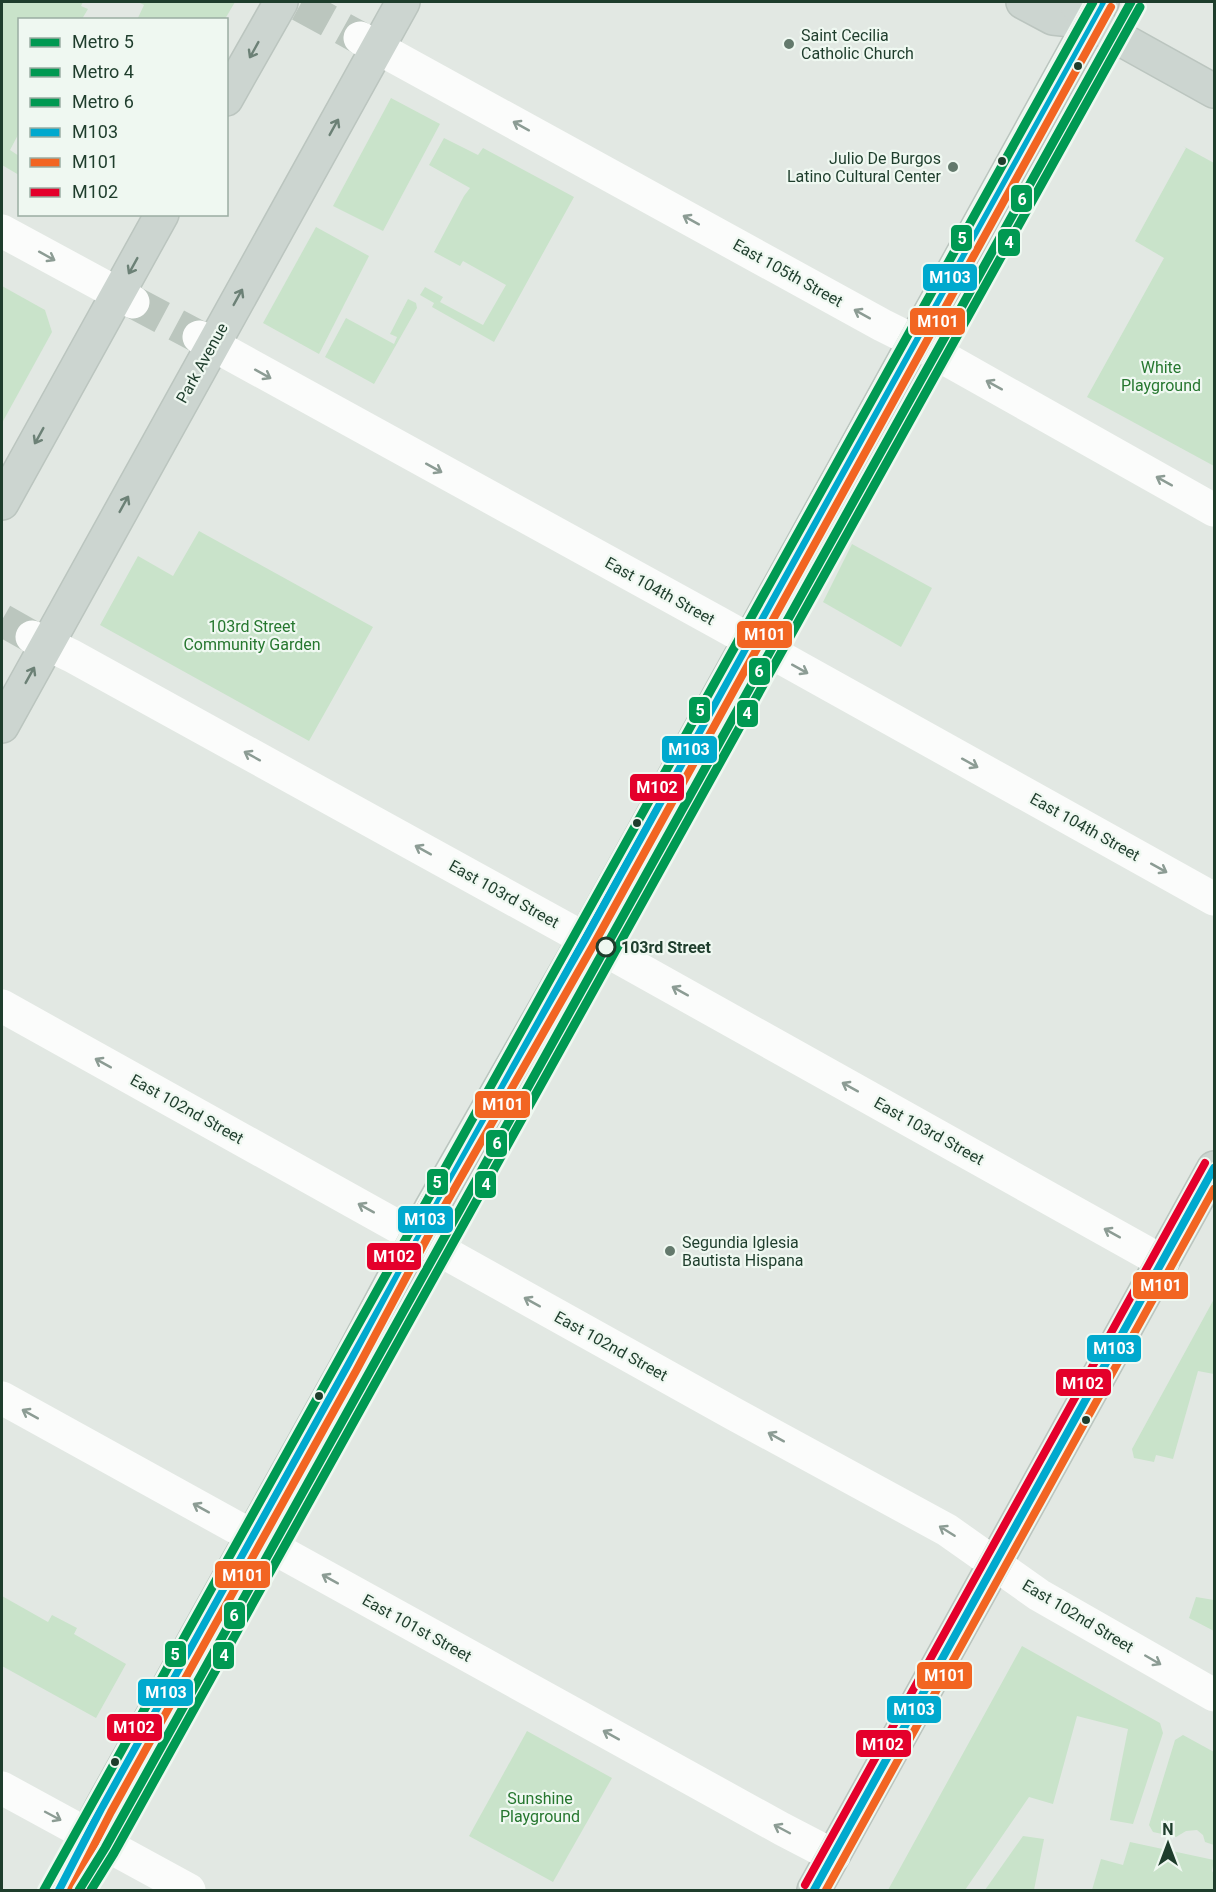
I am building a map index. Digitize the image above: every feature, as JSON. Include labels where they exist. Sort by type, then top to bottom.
[{"type":"main road","name":"Park Avenue","points":[[2,726],[40,640],[369,43],[403,2]]},
{"type":"main road","points":[[1023,2],[1053,18],[1089,8],[1215,91]]},
{"type":"main road","points":[[228,96],[292,3]]},
{"type":"main road","points":[[59,1890],[252,1535],[585,939],[914,341],[1089,8]]},
{"type":"main road","points":[[2,503],[126,298],[161,216]]},
{"type":"main road","points":[[814,1890],[1215,1168]]},
{"type":"street","name":"East 105th Street","points":[[369,43],[914,341],[1215,510]]},
{"type":"street","points":[[2,231],[126,298]]},
{"type":"street","name":"East 104th Street","points":[[206,341],[1215,899]]},
{"type":"street","name":"East 103rd Street","points":[[40,640],[585,939],[1163,1262]]},
{"type":"street","name":"East 102nd Street","points":[[2,1006],[713,1403],[947,1530],[1039,1595],[1215,1695]]},
{"type":"street","name":"East 101st Street","points":[[2,1398],[834,1856]]},
{"type":"street","points":[[2,1788],[189,1890]]},
{"type":"green space","points":[[2,2],[83,2],[81,6],[88,9],[83,18],[18,18],[18,135],[10,150],[18,155],[18,174],[2,165]]},
{"type":"green space","points":[[138,2],[235,2],[226,18],[138,18],[144,5]]},
{"type":"green space","points":[[391,98],[440,124],[383,231],[333,206]]},
{"type":"green space","points":[[444,138],[478,155],[483,148],[574,197],[494,342],[432,307],[434,303],[420,295],[425,287],[443,297],[440,302],[483,325],[506,285],[463,261],[460,266],[434,252],[470,188],[429,165]]},
{"type":"green space","name":"White Playground","points":[[1183,146],[1214,163],[1214,466],[1087,397],[1164,258],[1135,241],[1186,148]]},
{"type":"green space","points":[[316,227],[369,256],[319,354],[263,323]]},
{"type":"green space","points":[[2,286],[45,310],[52,332],[2,423]]},
{"type":"green space","points":[[408,299],[416,303],[417,308],[374,384],[325,357],[346,318],[394,344],[397,337],[390,334]]},
{"type":"green space","name":"103rd Street Community Garden","points":[[199,531],[373,627],[309,741],[100,625],[138,556],[173,576]]},
{"type":"green space","points":[[852,544],[932,588],[901,647],[823,602]]},
{"type":"green space","points":[[1214,1299],[1214,1374],[1198,1371],[1173,1459],[1156,1455],[1154,1462],[1134,1458],[1132,1449]]},
{"type":"green space","points":[[2,1596],[48,1622],[52,1615],[77,1628],[74,1634],[126,1664],[96,1718],[2,1666]]},
{"type":"green space","points":[[1196,1597],[1214,1600],[1214,1631],[1189,1618]]},
{"type":"green space","points":[[1022,1646],[1160,1723],[1163,1733],[1133,1824],[1110,1820],[1128,1729],[1077,1716],[1053,1804],[1029,1797],[965,1890],[888,1890]]},
{"type":"green space","name":"Sunshine Playground","points":[[527,1731],[612,1778],[553,1882],[469,1836]]},
{"type":"green space","points":[[1183,1735],[1214,1752],[1214,1845],[1205,1842],[1203,1835],[1197,1830],[1186,1831],[1176,1837],[1153,1832],[1149,1825],[1175,1740]]},
{"type":"green space","points":[[1023,1836],[1044,1839],[1034,1890],[985,1890]]},
{"type":"green space","points":[[1130,1842],[1214,1860],[1212,1871],[1214,1890],[1092,1890],[1101,1859],[1123,1865]]},
{"type":"tunnel","points":[[300,5],[360,38]]},
{"type":"tunnel","points":[[133,302],[199,337]]},
{"type":"tunnel","points":[[2,620],[32,637]]},
{"type":"metro line","name":"5","points":[[44,1890],[1093,2]]},
{"type":"metro line","name":"6","points":[[79,1890],[105,1848],[1131,2]]},
{"type":"metro line","name":"4","points":[[91,1890],[114,1853],[1140,7]]},
{"type":"transit line","name":"M102","points":[[50,1885],[93,1802],[338,1361],[422,1204],[576,934],[1090,2]]},
{"type":"transit line","name":"M103","points":[[59,1890],[102,1807],[347,1366],[431,1209],[585,939],[1102,2]]},
{"type":"transit line","name":"M101","points":[[71,1890],[111,1812],[356,1371],[440,1214],[594,944],[1111,7]]},
{"type":"transit line","name":"M102","points":[[805,1885],[1205,1163]]},
{"type":"transit line","name":"M103","points":[[814,1890],[1214,1168]]},
{"type":"transit line","name":"M101","points":[[826,1890],[1214,1189]]},
{"type":"place","name":"Saint Cecilia Catholic Church","points":[[789,44]]},
{"type":"place","name":"Julio De Burgos Latino Cultural Center","points":[[953,167]]},
{"type":"place","name":"103rd Street","points":[[606,947]]},
{"type":"place","name":"Segundia Iglesia Bautista Hispana","points":[[670,1251]]}]
